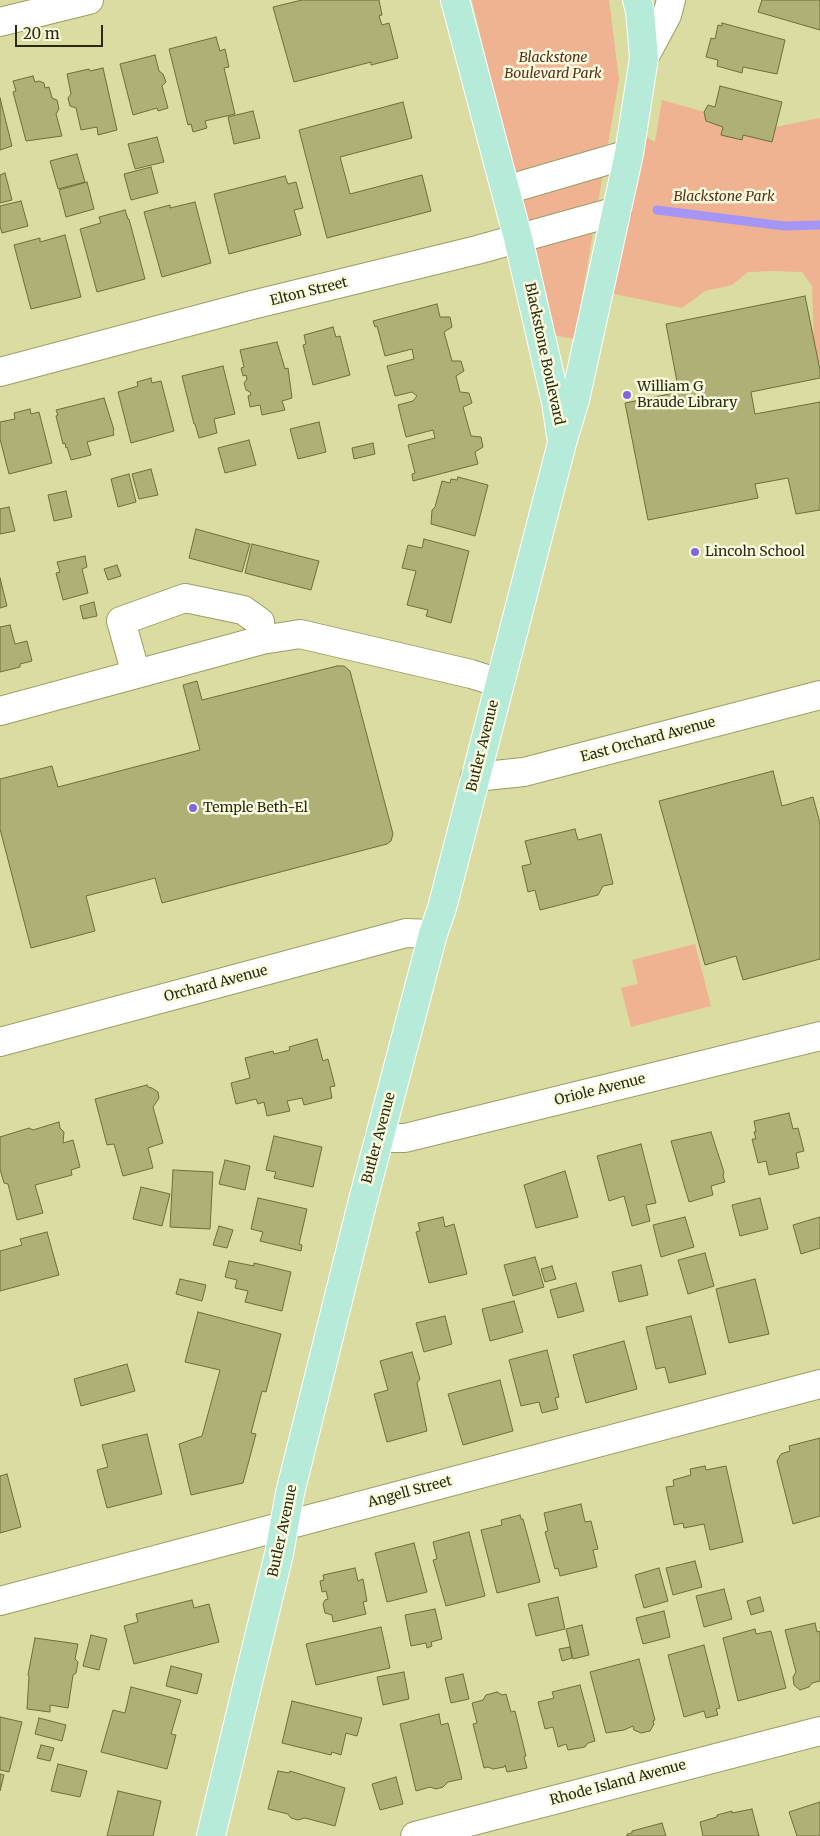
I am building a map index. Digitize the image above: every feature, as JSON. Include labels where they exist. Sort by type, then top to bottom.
[{"type":"main road","name":"Blackstone Boulevard","points":[[455,0],[518,238],[556,402],[562,443]]},
{"type":"main road","name":"Blackstone Boulevard","points":[[562,443],[575,400],[629,154],[644,58],[640,11],[637,0]]},
{"type":"main road","name":"Butler Avenue","points":[[211,1836],[279,1554],[294,1477],[379,1138],[433,934],[442,908],[562,443]]},
{"type":"street","points":[[0,22],[89,0]]},
{"type":"street","name":"Blackstone Boulevard","points":[[644,58],[667,15],[671,0]]},
{"type":"street","points":[[506,190],[629,154]]},
{"type":"street","name":"Elton Street","points":[[0,372],[243,308],[477,250],[617,211]]},
{"type":"street","points":[[136,674],[121,621],[185,598],[243,610],[260,622],[262,640]]},
{"type":"street","points":[[0,711],[262,640],[300,634],[471,674],[500,683]]},
{"type":"street","name":"East Orchard Avenue","points":[[476,777],[524,772],[820,695]]},
{"type":"street","name":"Orchard Avenue","points":[[0,1042],[406,933],[433,934]]},
{"type":"street","name":"Oriole Avenue","points":[[379,1138],[405,1138],[820,1036]]},
{"type":"street","name":"Angell Street","points":[[0,1601],[820,1384]]},
{"type":"street","name":"Rhode Island Avenue","points":[[415,1836],[820,1731]]},
{"type":"green space","name":"Blackstone Boulevard Park","points":[[472,0],[609,0],[619,79],[575,339],[552,335]]},
{"type":"green space","name":"Blackstone Park","points":[[662,100],[765,129],[820,118],[820,374],[815,375],[812,286],[802,272],[748,272],[732,285],[705,291],[682,308],[605,292],[635,130],[655,142]]},
{"type":"green space","points":[[695,944],[711,1006],[631,1027],[621,988],[638,984],[632,960]]},
{"type":"building","points":[[302,0],[379,0],[382,15],[379,16],[382,25],[389,23],[398,58],[371,65],[371,62],[294,82],[273,7]]},
{"type":"building","points":[[762,0],[820,0],[820,30],[758,12]]},
{"type":"building","points":[[722,23],[785,40],[777,74],[743,67],[742,73],[717,66],[718,60],[706,57],[711,38],[715,39],[718,25],[722,26]]},
{"type":"building","points":[[216,37],[220,51],[225,49],[229,67],[224,68],[235,114],[205,121],[207,128],[193,132],[191,124],[188,125],[169,49]]},
{"type":"building","points":[[155,55],[159,71],[163,74],[166,82],[162,86],[168,108],[158,111],[157,108],[133,115],[120,64]]},
{"type":"building","points":[[103,68],[117,130],[98,135],[97,127],[81,130],[76,108],[70,106],[68,98],[71,94],[67,74]]},
{"type":"building","points":[[33,76],[35,82],[44,83],[45,88],[49,87],[52,98],[57,100],[59,109],[56,114],[62,136],[26,141],[13,92],[16,91],[13,81]]},
{"type":"building","points":[[720,86],[782,102],[772,142],[743,135],[742,140],[721,135],[723,127],[706,121],[704,112],[708,105],[715,107]]},
{"type":"building","points":[[0,98],[12,146],[0,150]]},
{"type":"building","points":[[403,102],[412,138],[340,157],[350,194],[422,175],[431,211],[327,238],[299,130]]},
{"type":"building","points":[[253,111],[260,138],[234,144],[228,117]]},
{"type":"building","points":[[157,137],[164,162],[135,169],[128,144]]},
{"type":"building","points":[[77,154],[85,182],[58,189],[50,161]]},
{"type":"building","points":[[151,167],[158,193],[131,200],[124,174]]},
{"type":"building","points":[[5,173],[12,200],[0,203],[0,175]]},
{"type":"building","points":[[285,176],[288,184],[296,182],[303,208],[294,210],[301,235],[229,254],[214,194]]},
{"type":"building","points":[[87,182],[94,209],[66,217],[59,190]]},
{"type":"building","points":[[21,201],[28,226],[2,233],[0,206]]},
{"type":"building","points":[[195,202],[211,263],[162,277],[144,212],[170,205],[170,208]]},
{"type":"building","points":[[125,210],[145,279],[97,292],[80,229],[101,223],[99,217]]},
{"type":"building","points":[[65,235],[81,297],[31,309],[14,245],[40,238],[40,242]]},
{"type":"building","points":[[805,296],[820,378],[751,392],[755,414],[820,402],[820,510],[796,514],[788,478],[755,484],[758,498],[648,520],[625,403],[679,392],[666,324]]},
{"type":"building","points":[[437,304],[440,317],[450,317],[452,327],[444,332],[452,361],[461,361],[464,371],[456,376],[460,392],[469,393],[472,403],[463,407],[471,436],[481,437],[483,447],[475,452],[478,464],[413,481],[412,474],[415,473],[408,445],[435,438],[433,430],[406,437],[398,405],[413,401],[417,396],[412,392],[395,396],[387,366],[414,359],[412,349],[385,356],[377,326],[375,327],[373,321]]},
{"type":"building","points":[[333,327],[336,337],[340,336],[350,375],[313,385],[303,345],[306,344],[304,335]]},
{"type":"building","points":[[277,342],[285,369],[288,368],[292,398],[282,401],[285,410],[262,415],[260,405],[250,407],[248,396],[251,395],[246,390],[244,383],[247,379],[246,375],[243,376],[241,368],[244,367],[240,350]]},
{"type":"building","points":[[223,366],[235,414],[214,419],[217,433],[199,438],[182,376]]},
{"type":"building","points":[[151,378],[152,383],[161,381],[174,431],[131,443],[118,392],[138,386],[137,382]]},
{"type":"building","points":[[104,398],[114,435],[87,442],[91,455],[71,460],[65,443],[63,444],[56,410]]},
{"type":"building","points":[[30,409],[31,414],[39,412],[52,463],[9,474],[0,439],[0,422],[15,419],[14,413]]},
{"type":"building","points":[[319,422],[326,452],[298,459],[290,429]]},
{"type":"building","points":[[249,440],[256,465],[225,473],[218,448]]},
{"type":"building","points":[[373,443],[375,454],[354,459],[352,448]]},
{"type":"building","points":[[151,469],[158,495],[139,499],[132,474]]},
{"type":"building","points":[[129,474],[136,502],[118,507],[111,479]]},
{"type":"building","points":[[458,477],[488,485],[475,536],[431,524],[432,510],[435,507],[442,481],[450,483],[451,479],[457,480]]},
{"type":"building","points":[[66,491],[72,517],[54,521],[48,495]]},
{"type":"building","points":[[9,507],[15,531],[0,534],[0,509]]},
{"type":"building","points":[[196,529],[250,544],[242,572],[189,558]]},
{"type":"building","points":[[424,539],[469,551],[451,623],[426,616],[428,610],[407,605],[416,571],[402,568],[408,545],[422,548]]},
{"type":"building","points":[[252,544],[319,561],[311,590],[245,573]]},
{"type":"building","points":[[85,556],[87,567],[82,569],[88,593],[63,600],[56,573],[60,572],[57,562]]},
{"type":"building","points":[[117,565],[121,576],[108,580],[104,569]]},
{"type":"building","points":[[0,578],[7,606],[0,608]]},
{"type":"building","points":[[94,602],[97,616],[83,619],[80,606]]},
{"type":"building","points":[[10,625],[15,644],[27,641],[32,661],[20,664],[20,667],[0,672],[0,627]]},
{"type":"building","name":"Temple Beth-El","points":[[337,666],[344,666],[350,671],[393,834],[391,841],[387,844],[162,903],[155,878],[86,896],[95,931],[31,948],[0,829],[0,779],[52,766],[58,787],[200,750],[183,685],[197,681],[202,700]]},
{"type":"building","points":[[773,771],[782,806],[813,797],[820,823],[820,959],[743,980],[736,956],[705,965],[659,801]]},
{"type":"building","points":[[575,829],[578,840],[601,834],[613,884],[603,886],[598,895],[540,910],[535,890],[528,892],[522,866],[531,864],[525,841]]},
{"type":"building","points":[[317,1039],[323,1061],[328,1059],[335,1086],[330,1087],[332,1098],[304,1105],[302,1098],[287,1101],[290,1111],[267,1116],[264,1102],[258,1104],[256,1099],[236,1104],[231,1083],[250,1078],[245,1058],[273,1051],[274,1054],[290,1050],[289,1047]]},
{"type":"building","points":[[147,1085],[158,1092],[159,1098],[153,1107],[163,1143],[148,1148],[153,1168],[123,1176],[114,1144],[107,1145],[95,1099]]},
{"type":"building","points":[[789,1113],[793,1129],[798,1128],[804,1151],[796,1153],[799,1168],[769,1175],[766,1161],[758,1163],[752,1139],[756,1139],[754,1121]]},
{"type":"building","points":[[59,1122],[60,1128],[64,1132],[63,1143],[73,1140],[80,1167],[71,1170],[72,1175],[35,1185],[43,1213],[17,1220],[8,1184],[4,1183],[0,1169],[0,1137],[29,1128],[33,1130]]},
{"type":"building","points":[[711,1132],[724,1172],[725,1182],[711,1186],[713,1195],[689,1202],[671,1141]]},
{"type":"building","points":[[274,1136],[322,1147],[313,1187],[274,1178],[276,1172],[266,1170]]},
{"type":"building","points":[[641,1144],[656,1203],[646,1205],[650,1221],[632,1226],[624,1196],[609,1201],[597,1156]]},
{"type":"building","points":[[225,1160],[250,1166],[245,1190],[219,1184]]},
{"type":"building","points":[[173,1170],[213,1172],[210,1229],[170,1227]]},
{"type":"building","points":[[565,1171],[578,1217],[536,1228],[524,1185]]},
{"type":"building","points":[[141,1187],[170,1194],[162,1226],[133,1219]]},
{"type":"building","points":[[258,1198],[307,1209],[299,1244],[302,1245],[301,1251],[260,1241],[263,1232],[251,1229]]},
{"type":"building","points":[[760,1198],[768,1229],[740,1236],[732,1205]]},
{"type":"building","points":[[443,1217],[445,1227],[454,1224],[467,1274],[429,1283],[416,1232],[420,1231],[418,1223]]},
{"type":"building","points":[[685,1217],[694,1247],[661,1257],[653,1225]]},
{"type":"building","points":[[820,1217],[820,1248],[801,1254],[793,1225]]},
{"type":"building","points":[[219,1226],[233,1230],[227,1248],[213,1245]]},
{"type":"building","points":[[47,1232],[59,1275],[0,1291],[0,1251],[22,1245],[20,1239]]},
{"type":"building","points":[[705,1253],[714,1286],[688,1294],[678,1260]]},
{"type":"building","points":[[535,1257],[544,1287],[513,1296],[504,1265]]},
{"type":"building","points":[[229,1261],[254,1266],[254,1263],[291,1272],[282,1311],[245,1302],[248,1291],[235,1288],[237,1280],[225,1277]]},
{"type":"building","points":[[641,1265],[648,1295],[619,1302],[612,1272]]},
{"type":"building","points":[[552,1266],[556,1279],[545,1282],[541,1269]]},
{"type":"building","points":[[180,1279],[206,1285],[202,1301],[176,1294]]},
{"type":"building","points":[[755,1279],[769,1334],[729,1343],[716,1289]]},
{"type":"building","points":[[576,1283],[584,1311],[558,1318],[550,1290]]},
{"type":"building","points":[[514,1301],[523,1332],[490,1341],[482,1309]]},
{"type":"building","points":[[198,1312],[281,1334],[266,1392],[262,1391],[251,1433],[256,1434],[243,1483],[191,1495],[179,1444],[202,1436],[220,1370],[185,1362]]},
{"type":"building","points":[[445,1316],[452,1344],[424,1352],[416,1323]]},
{"type":"building","points":[[691,1316],[706,1374],[669,1383],[665,1367],[656,1369],[646,1327]]},
{"type":"building","points":[[624,1341],[637,1389],[586,1403],[573,1355]]},
{"type":"building","points":[[547,1350],[559,1397],[555,1398],[558,1409],[542,1413],[539,1402],[521,1406],[509,1360]]},
{"type":"building","points":[[412,1352],[420,1379],[417,1383],[427,1431],[387,1442],[374,1394],[388,1390],[380,1361]]},
{"type":"building","points":[[127,1364],[135,1391],[81,1406],[74,1379]]},
{"type":"building","points":[[500,1380],[513,1431],[463,1445],[448,1394]]},
{"type":"building","points":[[147,1434],[162,1494],[107,1508],[97,1470],[108,1467],[102,1445]]},
{"type":"building","points":[[820,1438],[820,1516],[793,1524],[777,1461],[781,1454],[790,1451],[789,1446]]},
{"type":"building","points":[[705,1466],[706,1470],[726,1466],[743,1542],[710,1550],[704,1524],[684,1528],[683,1523],[674,1525],[666,1487],[674,1486],[673,1480],[691,1475],[690,1469]]},
{"type":"building","points":[[7,1474],[21,1527],[0,1533],[0,1476]]},
{"type":"building","points":[[581,1504],[585,1522],[591,1521],[598,1549],[593,1550],[597,1567],[560,1576],[558,1568],[555,1569],[545,1532],[548,1531],[544,1513]]},
{"type":"building","points":[[520,1515],[521,1519],[523,1519],[540,1582],[497,1593],[481,1530],[502,1525],[501,1520]]},
{"type":"building","points":[[469,1532],[485,1596],[446,1606],[433,1560],[437,1559],[433,1542]]},
{"type":"building","points":[[414,1543],[427,1592],[387,1602],[375,1553]]},
{"type":"building","points":[[695,1561],[702,1587],[673,1595],[666,1568]]},
{"type":"building","points":[[355,1568],[358,1581],[363,1579],[367,1601],[363,1602],[366,1614],[333,1622],[332,1615],[325,1613],[323,1604],[328,1599],[326,1591],[322,1592],[320,1581],[324,1580],[323,1575]]},
{"type":"building","points":[[659,1568],[668,1601],[644,1608],[635,1575]]},
{"type":"building","points":[[724,1589],[732,1619],[704,1627],[696,1596]]},
{"type":"building","points":[[558,1597],[565,1629],[536,1636],[528,1604]]},
{"type":"building","points":[[760,1597],[764,1611],[751,1615],[747,1601]]},
{"type":"building","points":[[192,1600],[194,1608],[209,1604],[219,1642],[134,1664],[124,1626],[138,1622],[136,1614]]},
{"type":"building","points":[[435,1609],[442,1639],[431,1642],[432,1646],[427,1648],[426,1643],[411,1646],[405,1615]]},
{"type":"building","points":[[664,1611],[670,1637],[643,1644],[636,1618]]},
{"type":"building","points":[[815,1623],[817,1632],[820,1631],[820,1681],[800,1690],[794,1685],[793,1677],[796,1672],[785,1630]]},
{"type":"building","points":[[582,1625],[589,1655],[573,1659],[566,1629]]},
{"type":"building","points":[[381,1627],[390,1668],[316,1685],[306,1644]]},
{"type":"building","points":[[755,1629],[756,1634],[771,1631],[786,1688],[738,1701],[723,1638]]},
{"type":"building","points":[[91,1635],[107,1639],[99,1670],[83,1666]]},
{"type":"building","points":[[35,1638],[78,1644],[75,1659],[78,1662],[76,1673],[73,1675],[68,1708],[50,1705],[50,1712],[27,1709],[28,1675]]},
{"type":"building","points":[[704,1645],[720,1708],[716,1709],[718,1715],[706,1718],[704,1711],[684,1717],[668,1655]]},
{"type":"building","points":[[570,1647],[572,1658],[562,1661],[559,1649]]},
{"type":"building","points":[[639,1659],[655,1720],[653,1721],[654,1724],[650,1731],[641,1733],[634,1730],[633,1726],[624,1730],[606,1733],[590,1672]]},
{"type":"building","points":[[171,1666],[202,1674],[197,1694],[166,1686]]},
{"type":"building","points":[[404,1672],[409,1699],[383,1705],[377,1677]]},
{"type":"building","points":[[463,1674],[469,1699],[451,1703],[445,1678]]},
{"type":"building","points":[[580,1685],[595,1741],[588,1743],[585,1747],[568,1750],[566,1744],[558,1747],[553,1727],[545,1729],[538,1702],[554,1698],[552,1692]]},
{"type":"building","points":[[131,1687],[181,1700],[171,1734],[176,1735],[167,1769],[101,1752],[113,1710],[125,1713]]},
{"type":"building","points":[[497,1692],[502,1695],[506,1694],[511,1712],[515,1711],[527,1768],[507,1772],[505,1765],[504,1767],[493,1769],[484,1768],[473,1724],[477,1723],[472,1703],[483,1700],[486,1695]]},
{"type":"building","points":[[292,1701],[362,1718],[357,1736],[346,1733],[341,1755],[332,1752],[331,1755],[282,1743]]},
{"type":"building","points":[[439,1714],[441,1725],[448,1723],[462,1779],[448,1782],[443,1787],[436,1789],[430,1787],[416,1791],[400,1724]]},
{"type":"building","points":[[0,1717],[22,1722],[9,1772],[0,1770]]},
{"type":"building","points":[[39,1718],[66,1725],[62,1741],[35,1734]]},
{"type":"building","points":[[41,1745],[54,1748],[50,1761],[37,1758]]},
{"type":"building","points":[[58,1764],[87,1771],[80,1797],[51,1791]]},
{"type":"building","points":[[278,1771],[289,1773],[290,1771],[345,1788],[335,1826],[305,1818],[298,1820],[291,1818],[288,1814],[268,1809]]},
{"type":"building","points":[[0,1774],[4,1775],[0,1791]]},
{"type":"building","points":[[396,1777],[403,1804],[380,1810],[372,1784]]},
{"type":"building","points":[[118,1791],[161,1801],[153,1836],[107,1836]]},
{"type":"building","points":[[820,1802],[820,1836],[797,1836],[789,1812]]},
{"type":"building","points":[[752,1809],[759,1836],[703,1836],[700,1822],[732,1811],[732,1813]]},
{"type":"building","points":[[662,1823],[666,1836],[627,1836],[632,1831]]},
{"type":"waterway","points":[[657,210],[784,226],[820,225]]},
{"type":"place","name":"William G Braude Library","points":[[627,395]]},
{"type":"place","name":"Lincoln School","points":[[695,552]]},
{"type":"place","name":"Temple Beth-El","points":[[193,808]]}]
